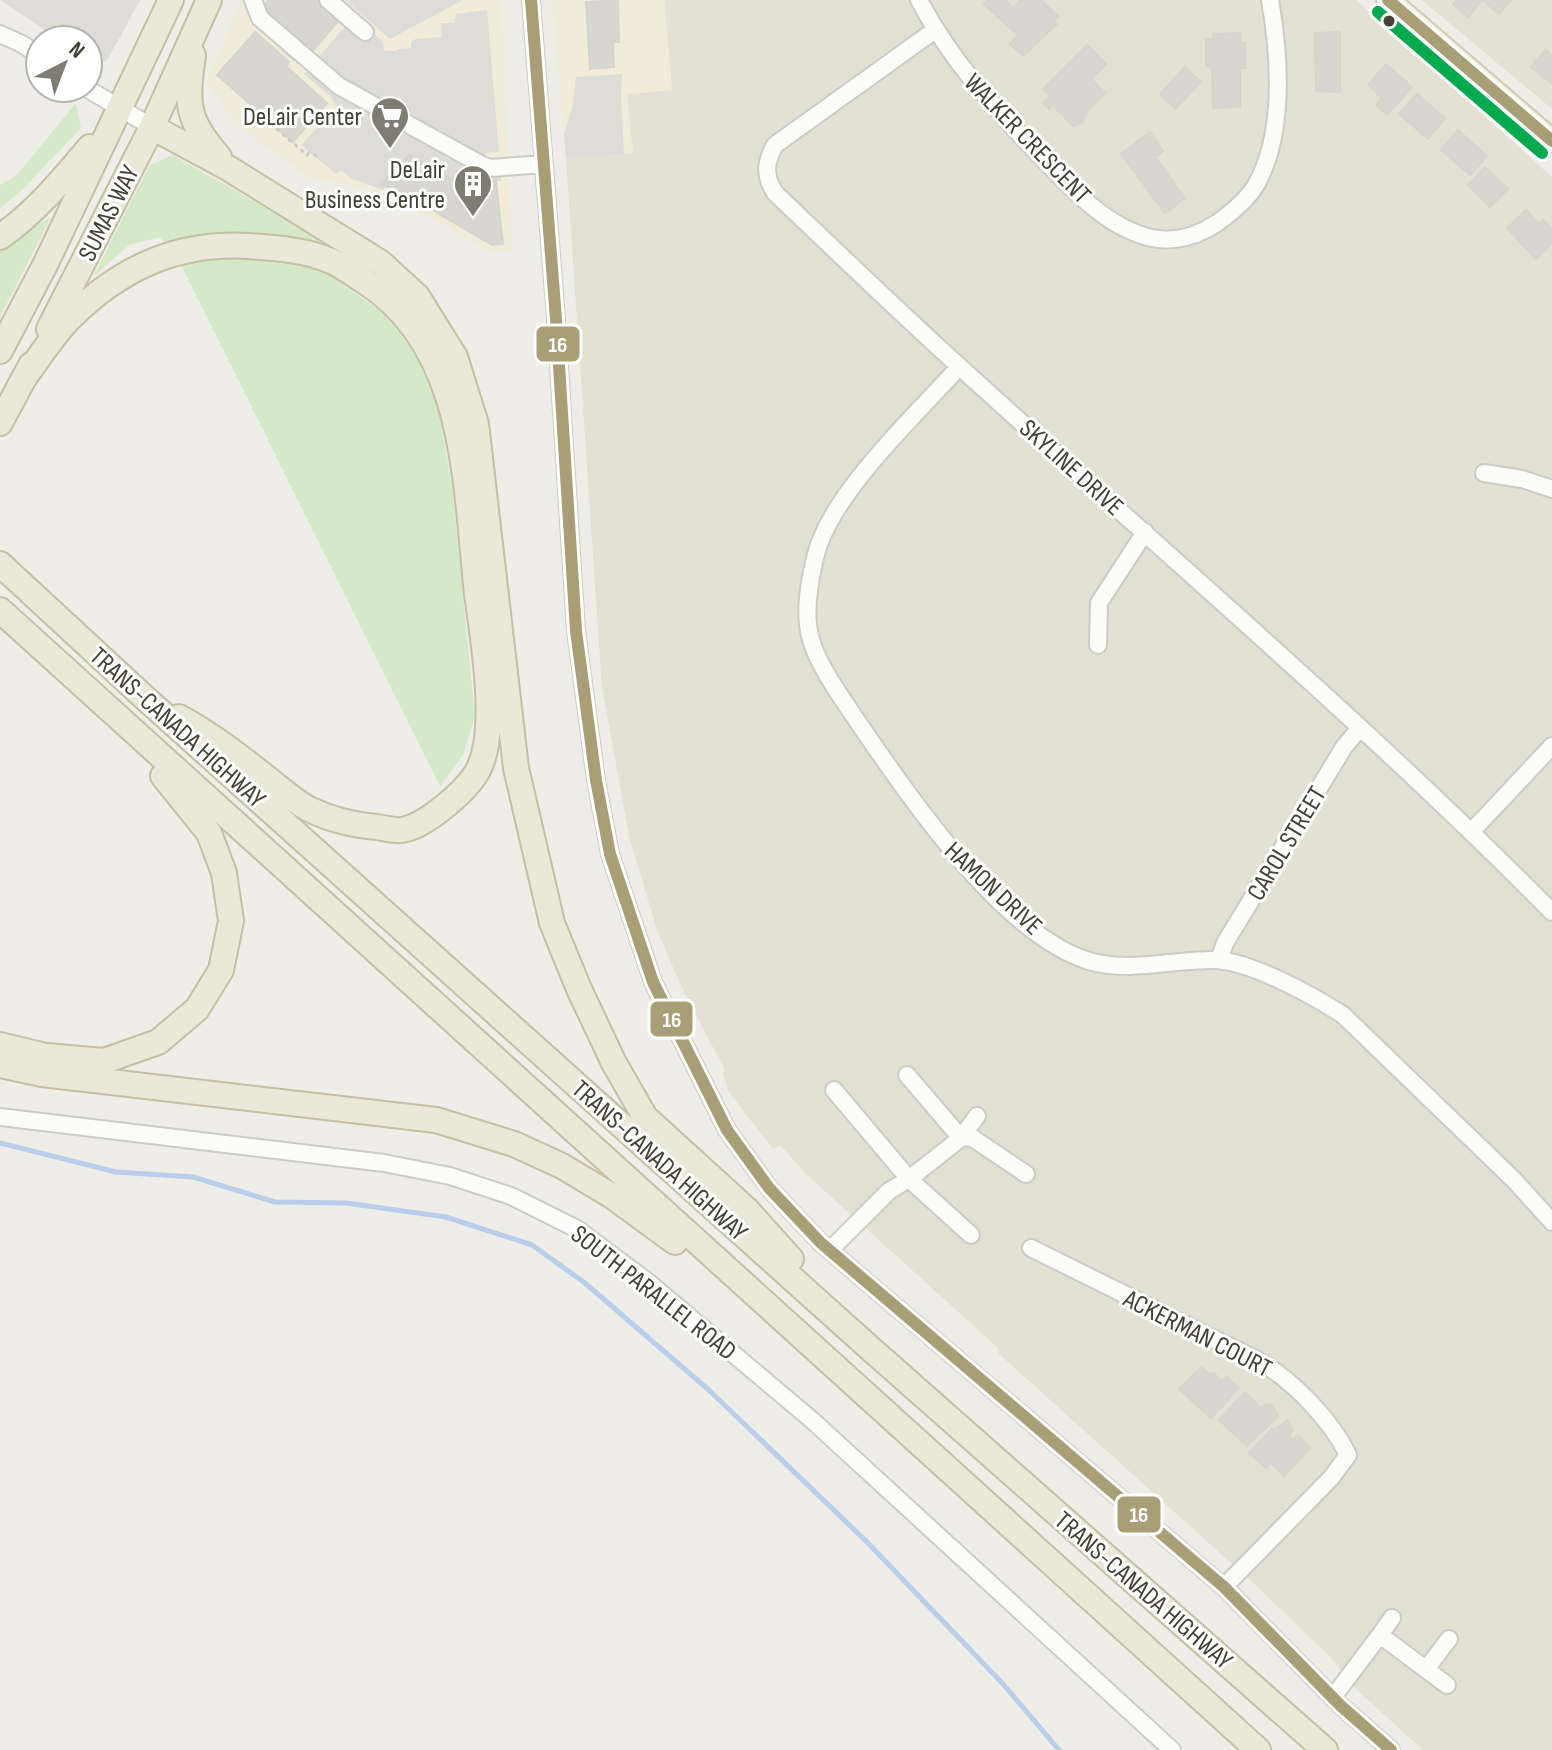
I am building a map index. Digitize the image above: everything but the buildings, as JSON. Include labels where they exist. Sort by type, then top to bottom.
[{"type":"highway","name":"SUMAS WAY","points":[[0,351],[46,263],[171,0]]},
{"type":"highway","name":"SUMAS WAY","points":[[0,423],[152,127],[205,10]]},
{"type":"highway","points":[[205,10],[189,87],[190,111],[199,133],[228,168]]},
{"type":"highway","points":[[0,237],[16,226],[57,186],[114,116]]},
{"type":"highway","points":[[152,127],[228,168],[381,263],[417,296],[455,357],[476,424],[516,768],[552,923],[579,989],[614,1063],[645,1117],[746,1209],[872,1350]]},
{"type":"highway","points":[[24,378],[69,319],[106,286],[139,265],[185,250],[229,245],[280,248],[331,261],[386,295],[417,329],[439,368],[454,413],[462,462],[488,707],[487,738],[480,768],[464,788],[431,818],[403,830],[348,825],[306,808],[208,732],[145,698]]},
{"type":"highway","name":"TRANS-CANADA HIGHWAY","points":[[0,564],[145,698],[872,1350],[1325,1750]]},
{"type":"highway","name":"TRANS-CANADA HIGHWAY","points":[[0,610],[1258,1750]]},
{"type":"highway","points":[[0,1045],[46,1056],[104,1061],[158,1042],[197,1009],[221,970],[231,921],[224,873],[209,833],[182,797],[40,647]]},
{"type":"highway","points":[[0,1065],[42,1074],[436,1120],[514,1144],[562,1166],[647,1221],[828,1362]]},
{"type":"main road","points":[[1388,0],[1548,129]]},
{"type":"street","points":[[253,0],[260,18],[339,86],[482,165],[490,168],[543,164]]},
{"type":"street","points":[[328,0],[365,32]]},
{"type":"street","points":[[531,0],[576,631],[596,780],[610,854],[653,982],[727,1130],[769,1188],[830,1250],[1224,1587],[1333,1697],[1391,1750]]},
{"type":"street","name":"WALKER CRESCENT","points":[[919,0],[935,30],[990,103],[1092,206],[1129,231],[1155,240],[1184,239],[1207,229],[1231,213],[1255,188],[1273,143],[1277,83],[1273,3]]},
{"type":"street","name":"SKYLINE DRIVE","points":[[935,30],[775,145],[766,160],[767,179],[775,193],[959,367],[1472,831],[1552,912]]},
{"type":"street","points":[[0,34],[24,45]]},
{"type":"street","points":[[102,104],[114,116],[152,127]]},
{"type":"street","name":"HAMON DRIVE","points":[[959,367],[863,472],[838,507],[815,554],[808,593],[810,637],[833,684],[912,802],[967,867],[1029,927],[1061,948],[1090,961],[1119,965],[1219,960],[1316,997],[1343,1015],[1514,1180],[1552,1222]]},
{"type":"street","points":[[1484,473],[1522,479],[1552,489]]},
{"type":"street","points":[[1098,645],[1099,603],[1145,532]]},
{"type":"street","name":"CAROL STREET","points":[[1219,960],[1225,943],[1336,760],[1359,729]]},
{"type":"street","points":[[1472,831],[1552,746]]},
{"type":"street","points":[[907,1075],[961,1138]]},
{"type":"street","points":[[834,1090],[909,1179],[971,1235]]},
{"type":"street","points":[[830,1250],[889,1191],[961,1138],[977,1116]]},
{"type":"street","name":"SOUTH PARALLEL ROAD","points":[[0,1117],[215,1141],[411,1168],[450,1176],[511,1196],[577,1229],[648,1282],[813,1421],[1172,1750]]},
{"type":"street","points":[[961,1138],[971,1137],[1026,1174]]},
{"type":"street","name":"ACKERMAN COURT","points":[[1031,1248],[1269,1366],[1338,1433],[1348,1455],[1331,1478],[1224,1587]]},
{"type":"street","points":[[1333,1697],[1392,1618]]},
{"type":"street","points":[[1380,1635],[1447,1685]]},
{"type":"street","points":[[1427,1668],[1449,1639]]},
{"type":"path","points":[[258,113],[307,155],[317,156]]},
{"type":"shaded area","points":[[0,0],[140,0],[104,62],[104,24],[36,24]]},
{"type":"shaded area","name":"DeLair Center","points":[[242,0],[501,0],[512,251],[490,252],[404,202],[362,188],[308,177],[237,124],[206,82]]},
{"type":"shaded area","points":[[345,0],[463,0],[390,39]]},
{"type":"shaded area","points":[[552,0],[664,0],[672,90],[627,94],[633,153],[566,158]]},
{"type":"shaded area","points":[[664,0],[1356,0],[1552,177],[1552,1750],[1423,1750],[1358,1691],[1331,1658],[1261,1590],[999,1354],[997,1347],[806,1174],[780,1145],[773,1149],[728,1091],[723,1074],[725,1070],[682,988],[657,930],[629,836],[602,687],[566,158],[632,153],[627,94],[672,90]]},
{"type":"shaded area","points":[[1422,0],[1552,0],[1552,109]]},
{"type":"shaded area","points":[[487,10],[499,152],[484,153],[489,160],[500,160],[501,181],[481,181],[475,191],[413,157],[383,190],[352,179],[341,170],[336,174],[301,145],[336,107],[332,98],[304,74],[354,16],[381,40],[385,51],[397,51],[411,48],[411,42],[415,39],[442,37],[441,23],[454,23],[456,14]]},
{"type":"shaded area","points":[[622,74],[624,154],[566,158],[564,134],[573,105],[576,77]]},
{"type":"green space","points":[[76,104],[81,128],[21,191],[0,208],[0,185],[17,175]]},
{"type":"green space","points":[[172,155],[316,236],[343,285],[391,318],[435,387],[452,485],[475,716],[463,755],[440,786],[179,261],[160,237],[129,245],[93,277],[150,165]]},
{"type":"green space","points":[[51,217],[0,317],[0,247]]},
{"type":"waterway","points":[[0,1143],[116,1172],[193,1177],[275,1202],[346,1203],[446,1217],[532,1245],[585,1283],[710,1391],[867,1542],[1004,1685],[1059,1750]]},
{"type":"transit line","name":"16","points":[[531,0],[576,631],[596,780],[610,854],[653,982],[727,1130],[769,1188],[821,1243],[1224,1587],[1341,1706],[1391,1750]]},
{"type":"transit line","name":"16","points":[[1388,0],[1552,141]]},
{"type":"transit line","points":[[1378,12],[1542,153]]},
{"type":"place","name":"DeLair Center","points":[[390,150]]},
{"type":"place","name":"DeLair Business Centre","points":[[473,218]]}]
